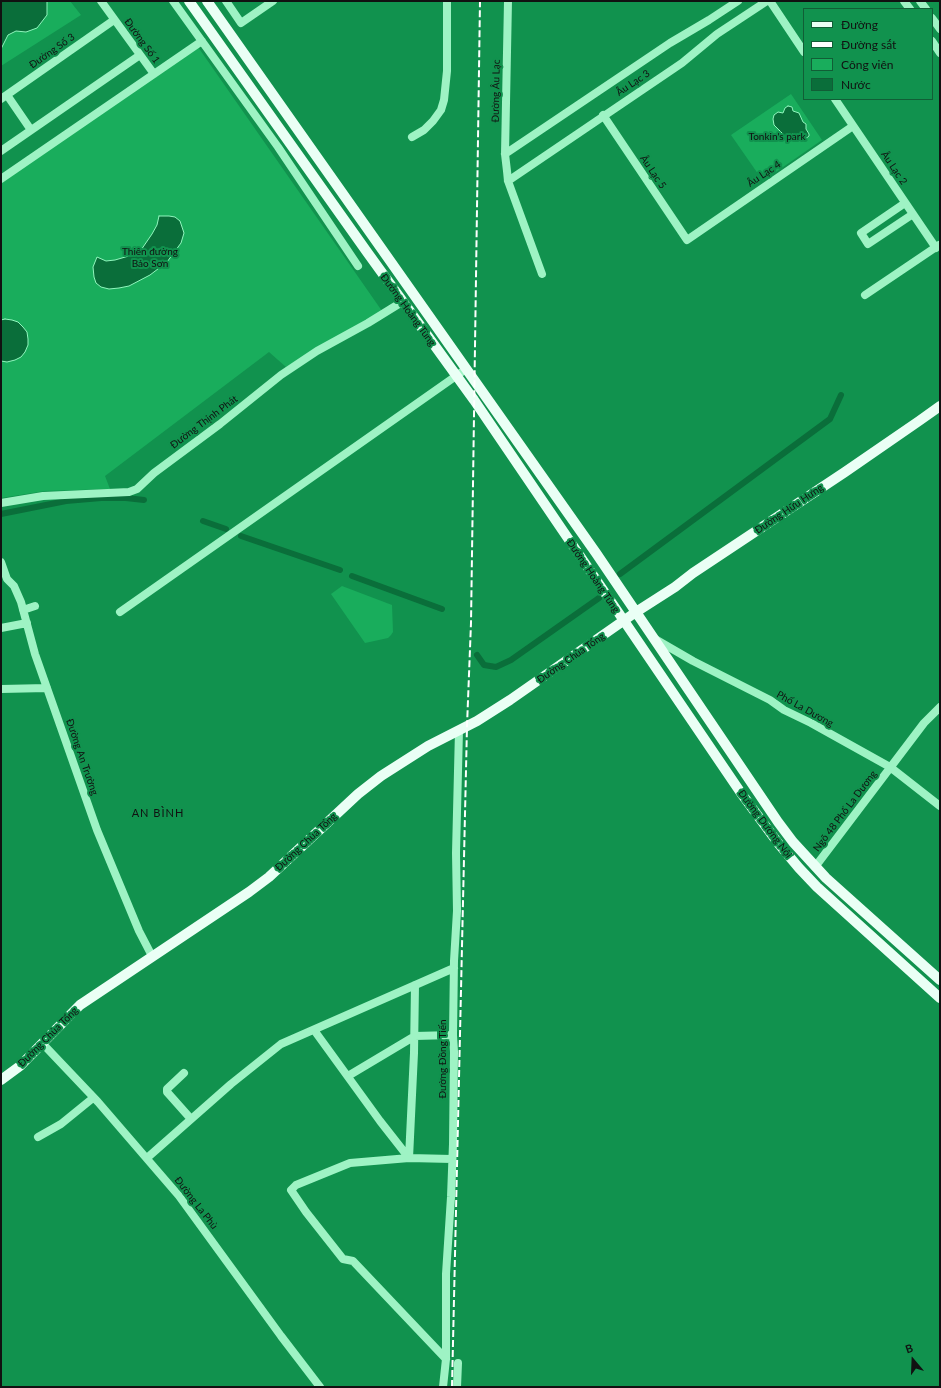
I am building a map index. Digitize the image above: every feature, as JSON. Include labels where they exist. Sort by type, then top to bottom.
[{"type":"main road","name":"Đường Hoàng Tùng","points":[[189,1],[369,256],[478,407],[624,621]]},
{"type":"main road","name":"Đường Hoàng Tùng","points":[[207,1],[381,246],[636,612]]},
{"type":"main road","points":[[299,157],[311,148]]},
{"type":"main road","points":[[369,256],[381,246]]},
{"type":"main road","name":"Đường Hữu Hưng","points":[[624,621],[890,442],[940,406]]},
{"type":"main road","name":"Đường Dương Nội","points":[[636,612],[778,822],[815,867],[940,980]]},
{"type":"main road","name":"Đường Dương Nội","points":[[624,621],[741,793],[778,843],[807,877],[940,998]]},
{"type":"main road","name":"Đường Chùa Tổng","points":[[1,1080],[20,1066],[80,1005],[152,956],[173,944],[269,877],[358,794],[381,776],[428,746],[477,721],[510,700],[624,621]]},
{"type":"main road","points":[[807,877],[815,867]]},
{"type":"street","name":"Đường Số 1","points":[[101,1],[154,74]]},
{"type":"street","points":[[173,1],[280,150],[358,266]]},
{"type":"street","points":[[226,1],[242,23],[273,1]]},
{"type":"street","points":[[412,137],[424,130],[433,121],[441,110],[444,100],[447,70],[447,1]]},
{"type":"street","name":"Đường Âu Lạc","points":[[508,1],[505,154],[508,180],[542,274]]},
{"type":"street","name":"Âu Lạc 3","points":[[505,154],[664,47],[738,1]]},
{"type":"street","points":[[768,1],[803,51]]},
{"type":"street","name":"Âu Lạc 3","points":[[508,180],[682,63],[717,34],[768,1]]},
{"type":"street","points":[[933,19],[940,29]]},
{"type":"street","name":"Đường Số 3","points":[[4,97],[114,20]]},
{"type":"street","points":[[1,179],[202,41]]},
{"type":"street","points":[[933,42],[940,53]]},
{"type":"street","points":[[1,151],[140,55]]},
{"type":"street","points":[[4,97],[31,130]]},
{"type":"street","name":"Âu Lạc 2","points":[[836,100],[905,203],[938,246]]},
{"type":"street","name":"Âu Lạc 5","points":[[603,115],[687,240]]},
{"type":"street","name":"Âu Lạc 4","points":[[687,240],[853,126]]},
{"type":"street","points":[[280,150],[290,143]]},
{"type":"street","points":[[905,203],[861,233],[868,244],[913,214]]},
{"type":"street","points":[[865,295],[938,246]]},
{"type":"street","name":"Đường Thịnh Phát","points":[[1,503],[43,496],[104,498],[137,489],[154,473],[220,424],[281,375],[317,351],[368,323],[402,302]]},
{"type":"street","points":[[120,612],[466,369]]},
{"type":"street","name":"Đường An Trường","points":[[1,562],[7,579],[14,586],[23,610],[35,654],[97,830],[139,931],[152,956]]},
{"type":"street","points":[[23,610],[35,606]]},
{"type":"street","points":[[1,628],[27,623]]},
{"type":"street","name":"Phố La Dương","points":[[654,639],[693,661],[770,700],[784,710],[811,723],[890,767],[940,806]]},
{"type":"street","points":[[1,689],[47,688]]},
{"type":"street","name":"Ngõ 48 Phố La Dương","points":[[815,867],[924,723],[940,707]]},
{"type":"street","name":"Đường Đồng Tiến","points":[[443,1387],[446,1359],[446,1274],[452,1159],[459,730]]},
{"type":"street","points":[[147,1158],[274,1048],[454,968]]},
{"type":"street","points":[[409,1158],[415,1036],[415,985]]},
{"type":"street","points":[[314,1030],[380,1121],[409,1158]]},
{"type":"street","points":[[348,1076],[415,1036],[453,1034]]},
{"type":"street","name":"Đường La Phù","points":[[42,1043],[147,1158],[179,1196],[320,1387]]},
{"type":"street","points":[[184,1073],[167,1089],[167,1092],[191,1119]]},
{"type":"street","points":[[38,1137],[60,1124],[93,1098]]},
{"type":"street","points":[[446,1359],[353,1261],[344,1259],[306,1212],[291,1190],[296,1185],[350,1163],[409,1158],[452,1159]]},
{"type":"street","points":[[457,1387],[458,1362]]},
{"type":"green space","points":[[1,1],[70,1],[81,15],[1,66]]},
{"type":"green space","name":"Thiên đường Bảo Sơn","points":[[198,47],[382,311],[286,367],[269,352],[105,476],[110,489],[45,491],[1,498],[1,181]]},
{"type":"green space","name":"Tonkin's park","points":[[791,94],[822,140],[763,181],[731,135]]},
{"type":"green space","points":[[342,586],[392,605],[393,632],[388,638],[365,643],[331,594]]},
{"type":"water","points":[[1,1],[47,1],[47,15],[37,28],[26,32],[16,31],[8,35],[1,49]]},
{"type":"water","points":[[788,106],[792,107],[793,111],[799,113],[803,122],[806,124],[806,129],[809,136],[804,140],[798,141],[793,134],[786,137],[774,125],[774,115],[778,112],[783,113],[785,108]]},
{"type":"water","points":[[159,216],[175,217],[180,221],[184,233],[181,243],[167,262],[150,275],[129,286],[109,289],[101,287],[96,283],[93,267],[97,257],[106,261],[139,253],[157,225]]},
{"type":"water","points":[[5,319],[18,322],[27,332],[28,339],[28,345],[21,357],[7,362],[1,361],[1,320]]},
{"type":"waterway","points":[[620,574],[830,419],[841,395]]},
{"type":"waterway","points":[[1,514],[66,501],[101,498],[144,500]]},
{"type":"waterway","points":[[203,521],[226,529]]},
{"type":"waterway","points":[[241,536],[340,570]]},
{"type":"waterway","points":[[352,576],[442,609]]},
{"type":"waterway","points":[[477,655],[484,665],[496,667],[511,660],[599,598]]},
{"type":"railway","points":[[452,1387],[467,726],[471,623],[480,1]]},
{"type":"district","name":"AN BÌNH","points":[[158,813]]}]
